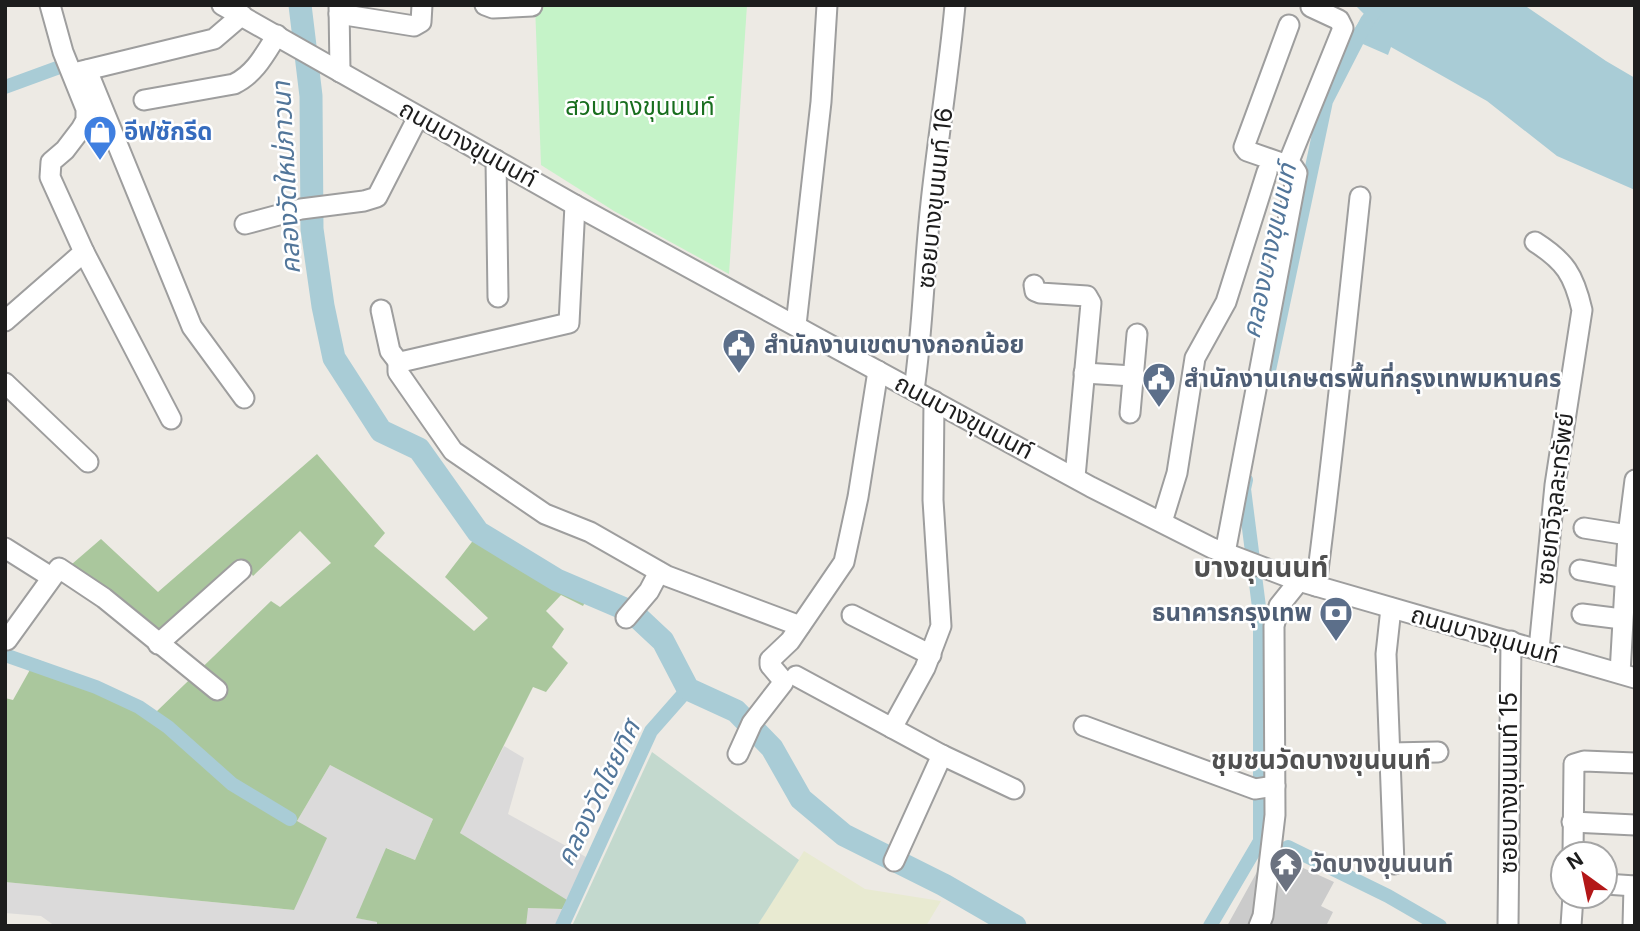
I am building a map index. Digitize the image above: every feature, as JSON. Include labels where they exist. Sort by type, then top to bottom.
[{"type":"street","points":[[50,5],[86,109],[86,120],[65,150],[51,162],[50,177],[84,251],[171,419]]},
{"type":"street","name":"ถนนบางขุนนนท์","points":[[222,5],[575,205],[878,371],[1075,477],[1225,553],[1308,584],[1627,676]]},
{"type":"street","points":[[340,72],[339,10],[414,26],[421,22],[422,5]]},
{"type":"street","points":[[485,5],[493,8],[532,6]]},
{"type":"street","points":[[796,325],[821,102],[827,5]]},
{"type":"street","name":"ซอยบางขุนนนท์ 16","points":[[914,390],[920,348],[930,204],[949,74],[955,5]]},
{"type":"street","points":[[1287,166],[1343,28],[1339,20],[1311,7]]},
{"type":"street","points":[[72,65],[214,39],[242,15]]},
{"type":"street","points":[[1225,553],[1297,173],[1293,167],[1247,151],[1244,147],[1289,25]]},
{"type":"street","points":[[144,100],[234,84],[245,79],[260,63],[277,36]]},
{"type":"street","points":[[72,65],[192,327],[244,398]]},
{"type":"street","points":[[245,224],[301,209],[377,197],[418,117]]},
{"type":"street","points":[[496,160],[498,297]]},
{"type":"street","points":[[1162,522],[1177,473],[1195,358],[1226,302],[1267,172]]},
{"type":"street","points":[[1259,926],[1263,916],[1275,815],[1274,626],[1279,606],[1308,584],[1336,433],[1360,197]]},
{"type":"street","points":[[575,205],[569,323],[405,361],[400,364],[398,372],[453,452],[545,514],[590,533],[659,572],[800,626]]},
{"type":"street","name":"ซอยทวีจุลละทรัพย์","points":[[1535,242],[1558,256],[1577,289],[1582,310],[1555,485],[1539,649]]},
{"type":"street","points":[[5,321],[84,251]]},
{"type":"street","points":[[1034,285],[1035,291],[1041,294],[1081,295],[1090,299],[1075,477]]},
{"type":"street","points":[[381,310],[390,351],[400,364]]},
{"type":"street","points":[[1130,413],[1137,334]]},
{"type":"street","points":[[738,754],[755,717],[783,683],[770,665],[770,660],[790,641],[845,562],[878,371]]},
{"type":"street","points":[[1084,373],[1133,376]]},
{"type":"street","points":[[5,383],[88,462]]},
{"type":"street","points":[[892,728],[931,655],[941,626],[933,500],[934,401]]},
{"type":"street","points":[[1627,676],[1622,619],[1635,480]]},
{"type":"street","points":[[1584,528],[1628,536]]},
{"type":"street","points":[[6,550],[104,598],[217,690]]},
{"type":"street","points":[[158,644],[241,570]]},
{"type":"street","points":[[1580,570],[1625,578]]},
{"type":"street","points":[[626,618],[649,591],[659,572]]},
{"type":"street","points":[[7,640],[55,573]]},
{"type":"street","points":[[1391,608],[1386,654],[1394,864]]},
{"type":"street","points":[[1582,614],[1622,619]]},
{"type":"street","points":[[852,615],[931,655]]},
{"type":"street","name":"ซอยบางขุนนนท์ 15","points":[[1508,926],[1511,641]]},
{"type":"street","points":[[796,676],[942,755],[1014,789]]},
{"type":"street","points":[[1084,726],[1255,789],[1275,786]]},
{"type":"street","points":[[1390,753],[1437,752]]},
{"type":"street","points":[[895,859],[942,755]]},
{"type":"street","points":[[1573,840],[1574,764],[1584,761],[1635,763]]},
{"type":"street","points":[[1572,822],[1635,825]]},
{"type":"street","points":[[1633,926],[1634,886]]},
{"type":"shaded area","points":[[504,746],[524,758],[508,814],[586,857],[562,914],[563,926],[526,926],[527,908],[562,909],[460,833]]},
{"type":"shaded area","points":[[330,765],[433,819],[415,860],[387,848],[357,918],[378,922],[377,926],[55,926],[41,916],[5,913],[5,882],[294,910],[297,821]]},
{"type":"shaded area","name":"วัดบางขุนนนท์","points":[[1268,852],[1334,882],[1321,906],[1333,912],[1326,926],[1227,926]]},
{"type":"green space","name":"สวนบางขุนนนท์","points":[[535,5],[747,5],[729,274],[614,211],[541,165]]},
{"type":"green space","points":[[317,454],[385,533],[374,546],[474,631],[488,618],[445,577],[478,534],[592,589],[583,606],[561,595],[546,611],[564,629],[552,647],[568,663],[546,692],[533,687],[460,833],[567,900],[562,909],[528,908],[526,926],[377,926],[377,922],[356,918],[386,848],[415,860],[433,819],[330,765],[297,821],[327,838],[294,910],[5,882],[5,698],[13,700],[36,659],[111,688],[156,712],[271,601],[280,607],[331,563],[300,531],[253,576],[243,562],[160,634],[72,564],[101,539],[158,592]]},
{"type":"green space","points":[[652,752],[799,860],[757,926],[572,926]]},
{"type":"green space","points":[[804,851],[865,889],[941,901],[926,926],[757,926]]},
{"type":"water","points":[[1355,5],[1524,5],[1635,78],[1635,190],[1557,156],[1487,101],[1391,47],[1388,55],[1356,41],[1351,34],[1364,14]]},
{"type":"waterway","name":"คลองวัดใหม่ภาวนา","points":[[300,5],[311,96],[312,229],[323,306],[334,358],[381,431],[419,449],[478,532],[557,580],[632,612],[663,641],[688,689],[736,711],[772,748],[801,799],[844,835],[944,885],[1015,926]]},
{"type":"waterway","name":"คลองบางขุนนนท์","points":[[1268,375],[1326,101],[1367,21],[1380,5]]},
{"type":"waterway","points":[[5,87],[57,68]]},
{"type":"waterway","name":"คลองบางขุนนนท์","points":[[1210,926],[1260,841],[1260,615],[1244,489],[1246,480]]},
{"type":"waterway","points":[[5,655],[96,687],[139,707],[168,727],[232,784],[290,819]]},
{"type":"waterway","name":"คลองวัดไชยทิศ","points":[[562,926],[651,731],[688,689]]},
{"type":"waterway","points":[[1288,847],[1388,896],[1440,926]]},
{"type":"place","name":"อีฟซักรีด","points":[[100,162]]},
{"type":"place","name":"สำนักงานเขตบางกอกน้อย","points":[[739,375]]},
{"type":"place","name":"สำนักงานเกษตรพื้นที่กรุงเทพมหานคร","points":[[1159,409]]},
{"type":"place","name":"ธนาคารกรุงเทพ","points":[[1336,643]]},
{"type":"place","name":"วัดบางขุนนนท์","points":[[1286,894]]},
{"type":"district","name":"บางขุนนนท์","points":[[1261,567]]},
{"type":"district","name":"ชุมชนวัดบางขุนนนท์","points":[[1321,760]]}]
